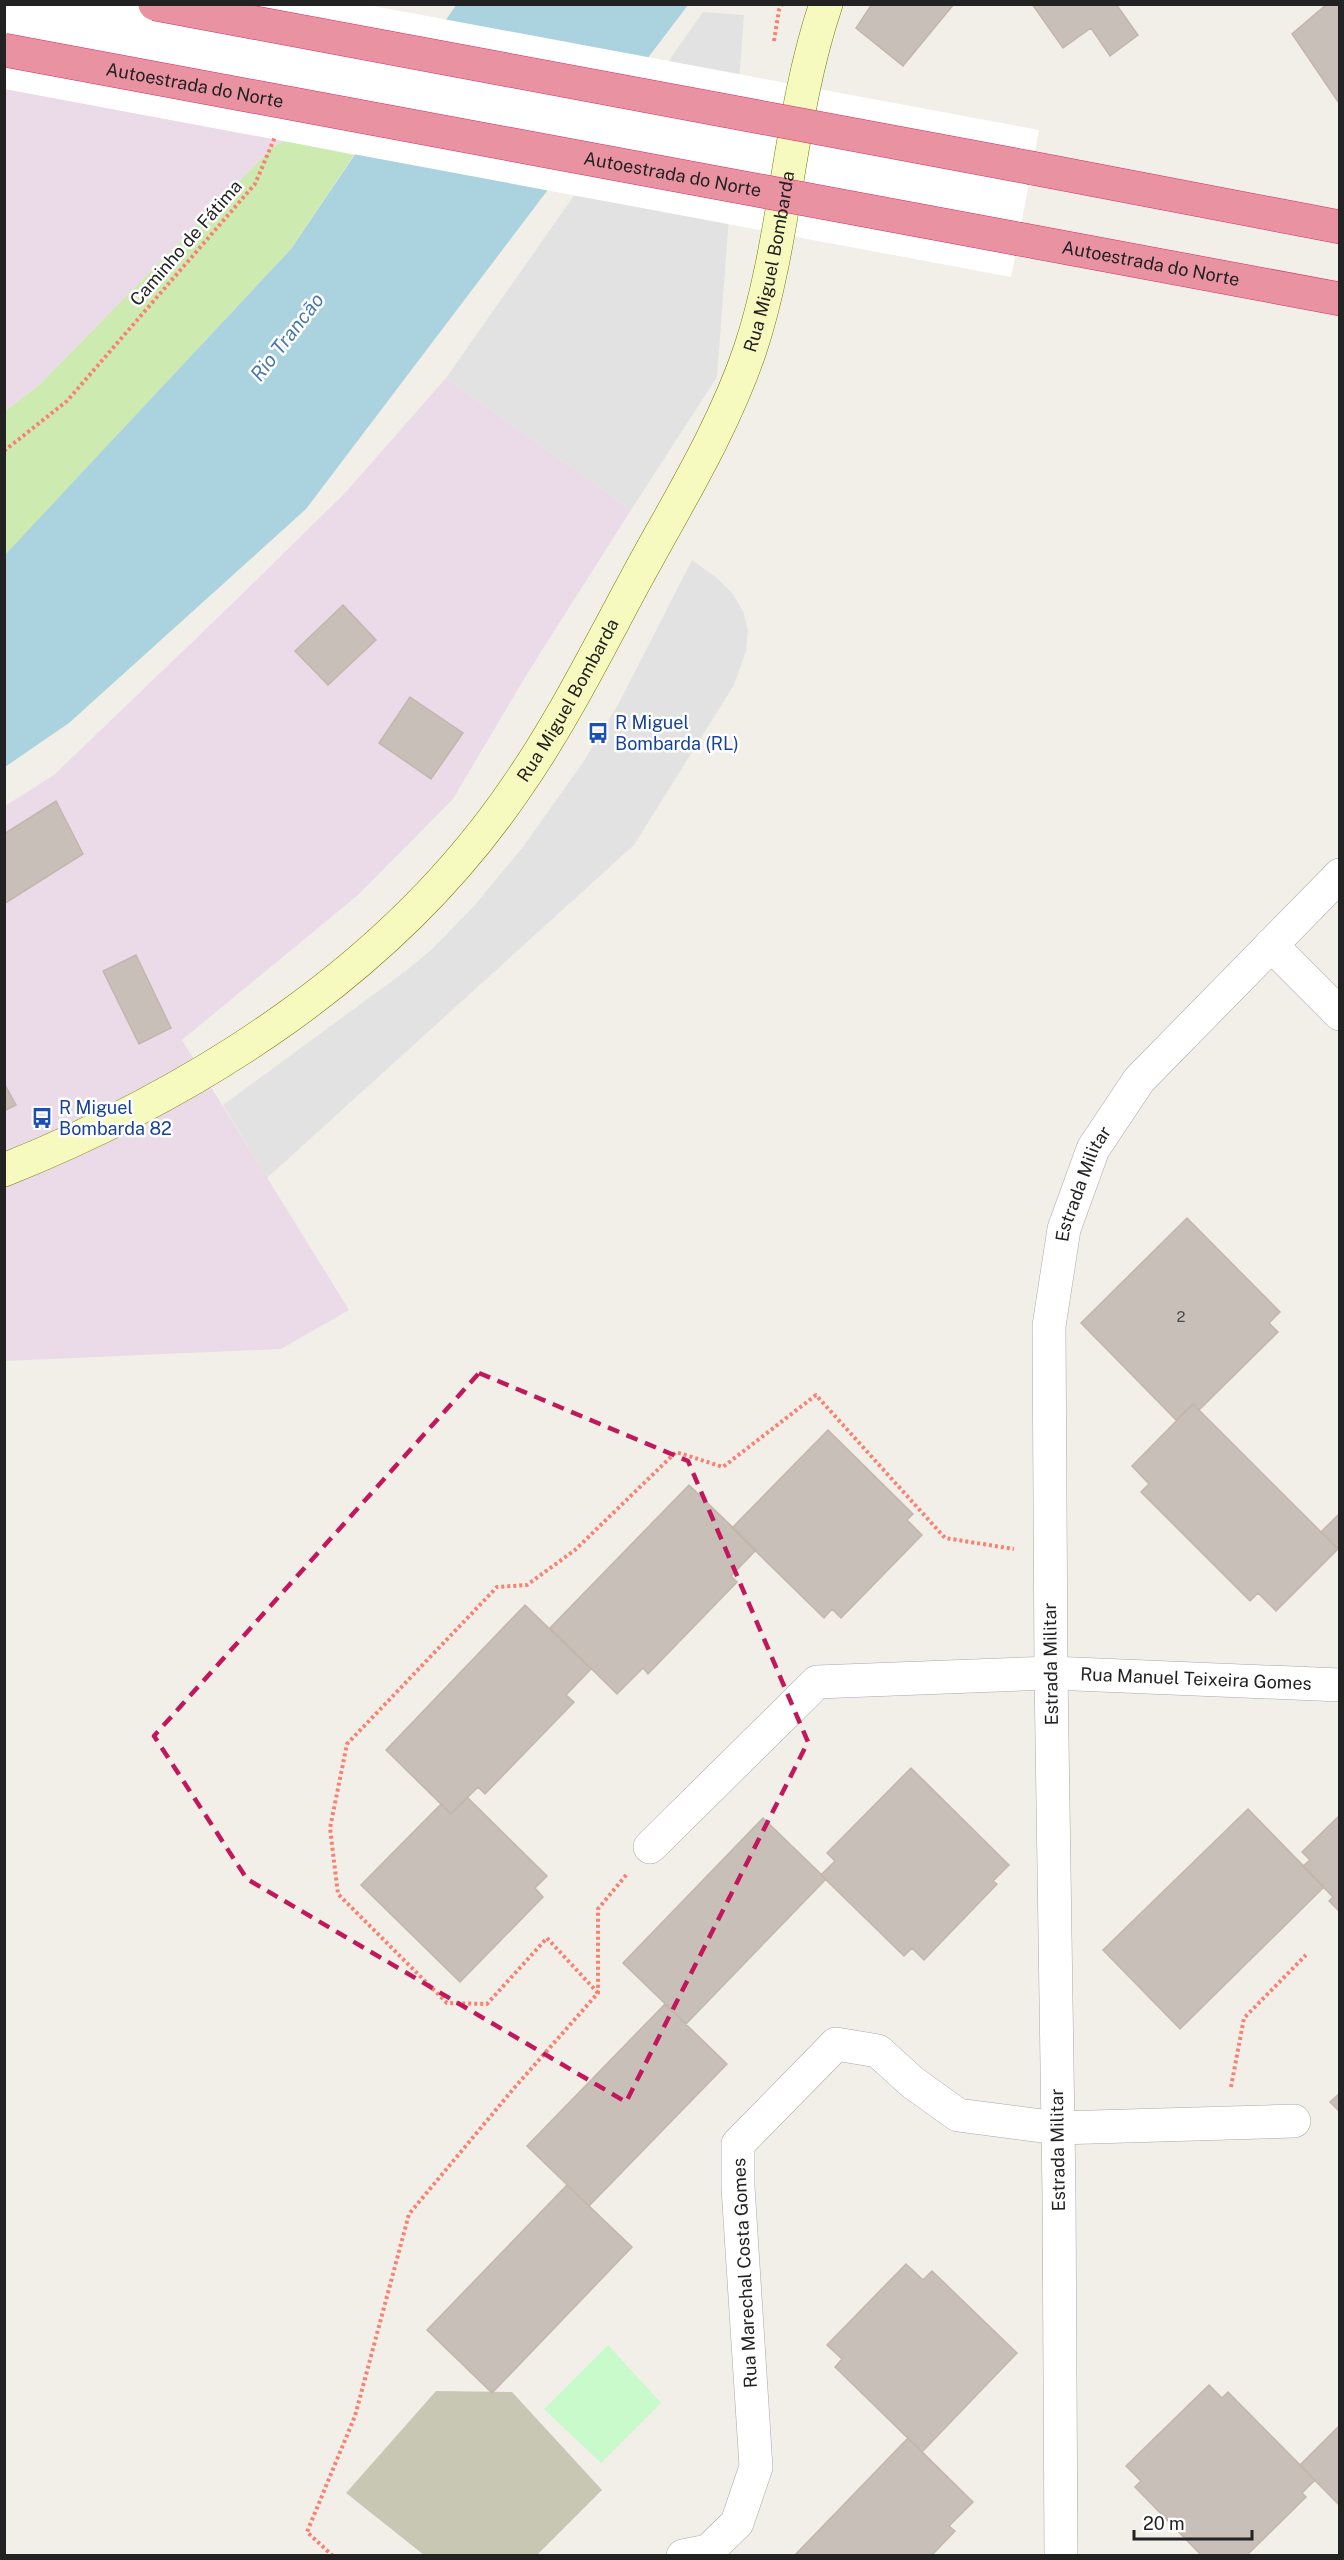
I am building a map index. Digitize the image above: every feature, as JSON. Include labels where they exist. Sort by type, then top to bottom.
[{"type":"highway","points":[[155,4],[1340,227]]},
{"type":"highway","name":"Autoestrada do Norte","points":[[4,50],[1340,299]]},
{"type":"main road","name":"Rua Miguel Bombarda","points":[[4,1170],[78,1139],[143,1106],[206,1070],[307,1004],[358,963],[408,918],[455,868],[516,788],[571,698],[702,456],[744,365],[761,316],[807,72],[826,4]]},
{"type":"street","name":"Estrada Militar","points":[[1061,2556],[1049,1326],[1064,1229],[1093,1149],[1139,1080],[1340,875]]},
{"type":"street","points":[[1271,945],[1340,1014]]},
{"type":"street","name":"Rua Manuel Teixeira Gomes","points":[[650,1847],[818,1682],[1051,1673],[1340,1685]]},
{"type":"street","name":"Rua Marechal Costa Gomes","points":[[683,2556],[708,2551],[737,2523],[756,2467],[738,2187],[738,2144],[836,2044],[878,2051],[912,2082],[958,2115],[1058,2128],[1294,2121]]},
{"type":"path","points":[[773,45],[782,4]]},
{"type":"path","name":"Caminho de Fátima","points":[[4,451],[67,401],[255,184],[276,136]]},
{"type":"path","points":[[598,1993],[548,1938],[487,2004],[447,2002],[338,1894],[330,1828],[347,1744],[497,1587],[527,1585],[575,1551],[676,1452],[723,1467],[816,1395],[945,1538],[1050,1554]]},
{"type":"path","points":[[333,2556],[307,2532],[356,2416],[409,2214],[515,2086],[598,1993],[598,1909],[650,1847]]},
{"type":"path","points":[[1224,2123],[1244,2018],[1306,1956]]},
{"type":"highlighted area","points":[[479,1373],[688,1461],[808,1742],[626,2102],[247,1879],[154,1736]]},
{"type":"shaded area","points":[[703,12],[744,15],[717,377],[631,510],[446,378]]},
{"type":"shaded area","points":[[5,89],[285,141],[273,147],[38,386],[5,411]]},
{"type":"shaded area","points":[[446,378],[631,510],[527,674],[453,799],[358,895],[182,1040],[349,1310],[281,1349],[5,1361],[5,806],[54,775],[236,600],[345,493]]},
{"type":"shaded area","points":[[692,560],[718,579],[732,593],[743,611],[748,630],[746,651],[734,685],[634,845],[267,1178],[223,1105],[407,970],[430,951],[474,906],[523,847],[584,761],[619,703]]},
{"type":"shaded area","points":[[436,2391],[512,2392],[602,2490],[536,2556],[424,2555],[346,2493]]},
{"type":"green space","points":[[285,141],[354,155],[291,249],[5,556],[5,411],[38,386],[273,147]]},
{"type":"green space","points":[[608,2345],[661,2403],[601,2463],[544,2409]]},
{"type":"water","name":"Rio Trancão","points":[[456,5],[688,5],[306,509],[69,723],[5,767],[4,556],[291,249]]},
{"type":"pier","points":[[4,5],[368,5],[1039,130],[1011,277],[5,89]]},
{"type":"building","points":[[872,4],[954,4],[903,66],[856,28]]},
{"type":"building","points":[[1032,4],[1116,4],[1138,35],[1110,56],[1091,28],[1063,48]]},
{"type":"building","points":[[1327,4],[1340,4],[1339,103],[1292,34]]},
{"type":"building","points":[[343,605],[376,640],[328,685],[295,651]]},
{"type":"building","points":[[410,697],[463,733],[431,779],[379,743]]},
{"type":"building","points":[[56,801],[83,854],[4,904],[4,834]]},
{"type":"building","points":[[136,955],[171,1028],[139,1044],[103,971]]},
{"type":"building","points":[[4,1083],[16,1105],[4,1111]]},
{"type":"building","points":[[1187,1218],[1280,1312],[1269,1323],[1278,1332],[1199,1410],[1193,1404],[1176,1420],[1081,1323]]},
{"type":"building","points":[[1193,1404],[1338,1549],[1276,1611],[1258,1593],[1250,1601],[1141,1492],[1149,1484],[1132,1466]]},
{"type":"building","points":[[828,1430],[913,1514],[907,1520],[922,1535],[841,1618],[832,1609],[824,1618],[732,1528]]},
{"type":"building","points":[[689,1485],[756,1550],[731,1576],[737,1582],[648,1674],[643,1668],[617,1694],[550,1628]]},
{"type":"building","points":[[1340,1513],[1340,1550],[1321,1532]]},
{"type":"building","points":[[525,1605],[591,1669],[566,1695],[574,1702],[485,1794],[478,1787],[451,1814],[386,1750]]},
{"type":"building","points":[[911,1768],[1009,1865],[993,1881],[997,1884],[924,1960],[912,1948],[904,1956],[821,1875],[835,1861],[827,1853]]},
{"type":"building","points":[[467,1797],[547,1876],[535,1888],[543,1897],[460,1982],[361,1885],[441,1804],[451,1814]]},
{"type":"building","points":[[1248,1809],[1324,1887],[1180,2029],[1103,1950]]},
{"type":"building","points":[[1340,1815],[1340,1912],[1329,1901],[1333,1897],[1303,1866],[1310,1860],[1302,1852]]},
{"type":"building","points":[[763,1818],[826,1879],[686,2024],[623,1963]]},
{"type":"building","points":[[665,2004],[727,2064],[589,2206],[527,2146]]},
{"type":"building","points":[[1340,2093],[1340,2112],[1330,2102]]},
{"type":"building","points":[[567,2185],[632,2247],[492,2393],[427,2330]]},
{"type":"building","points":[[906,2264],[923,2280],[932,2271],[1017,2353],[922,2452],[835,2367],[842,2359],[827,2345]]},
{"type":"building","points":[[1209,2385],[1222,2398],[1228,2392],[1315,2480],[1302,2493],[1306,2497],[1246,2556],[1202,2556],[1135,2487],[1141,2481],[1126,2466]]},
{"type":"building","points":[[1340,2425],[1340,2506],[1300,2465]]},
{"type":"building","points":[[908,2438],[973,2502],[949,2526],[955,2531],[931,2556],[794,2556]]},
{"type":"place","name":"R Miguel Bombarda (RL)","points":[[598,733]]},
{"type":"place","name":"R Miguel Bombarda 82","points":[[42,1118]]}]
